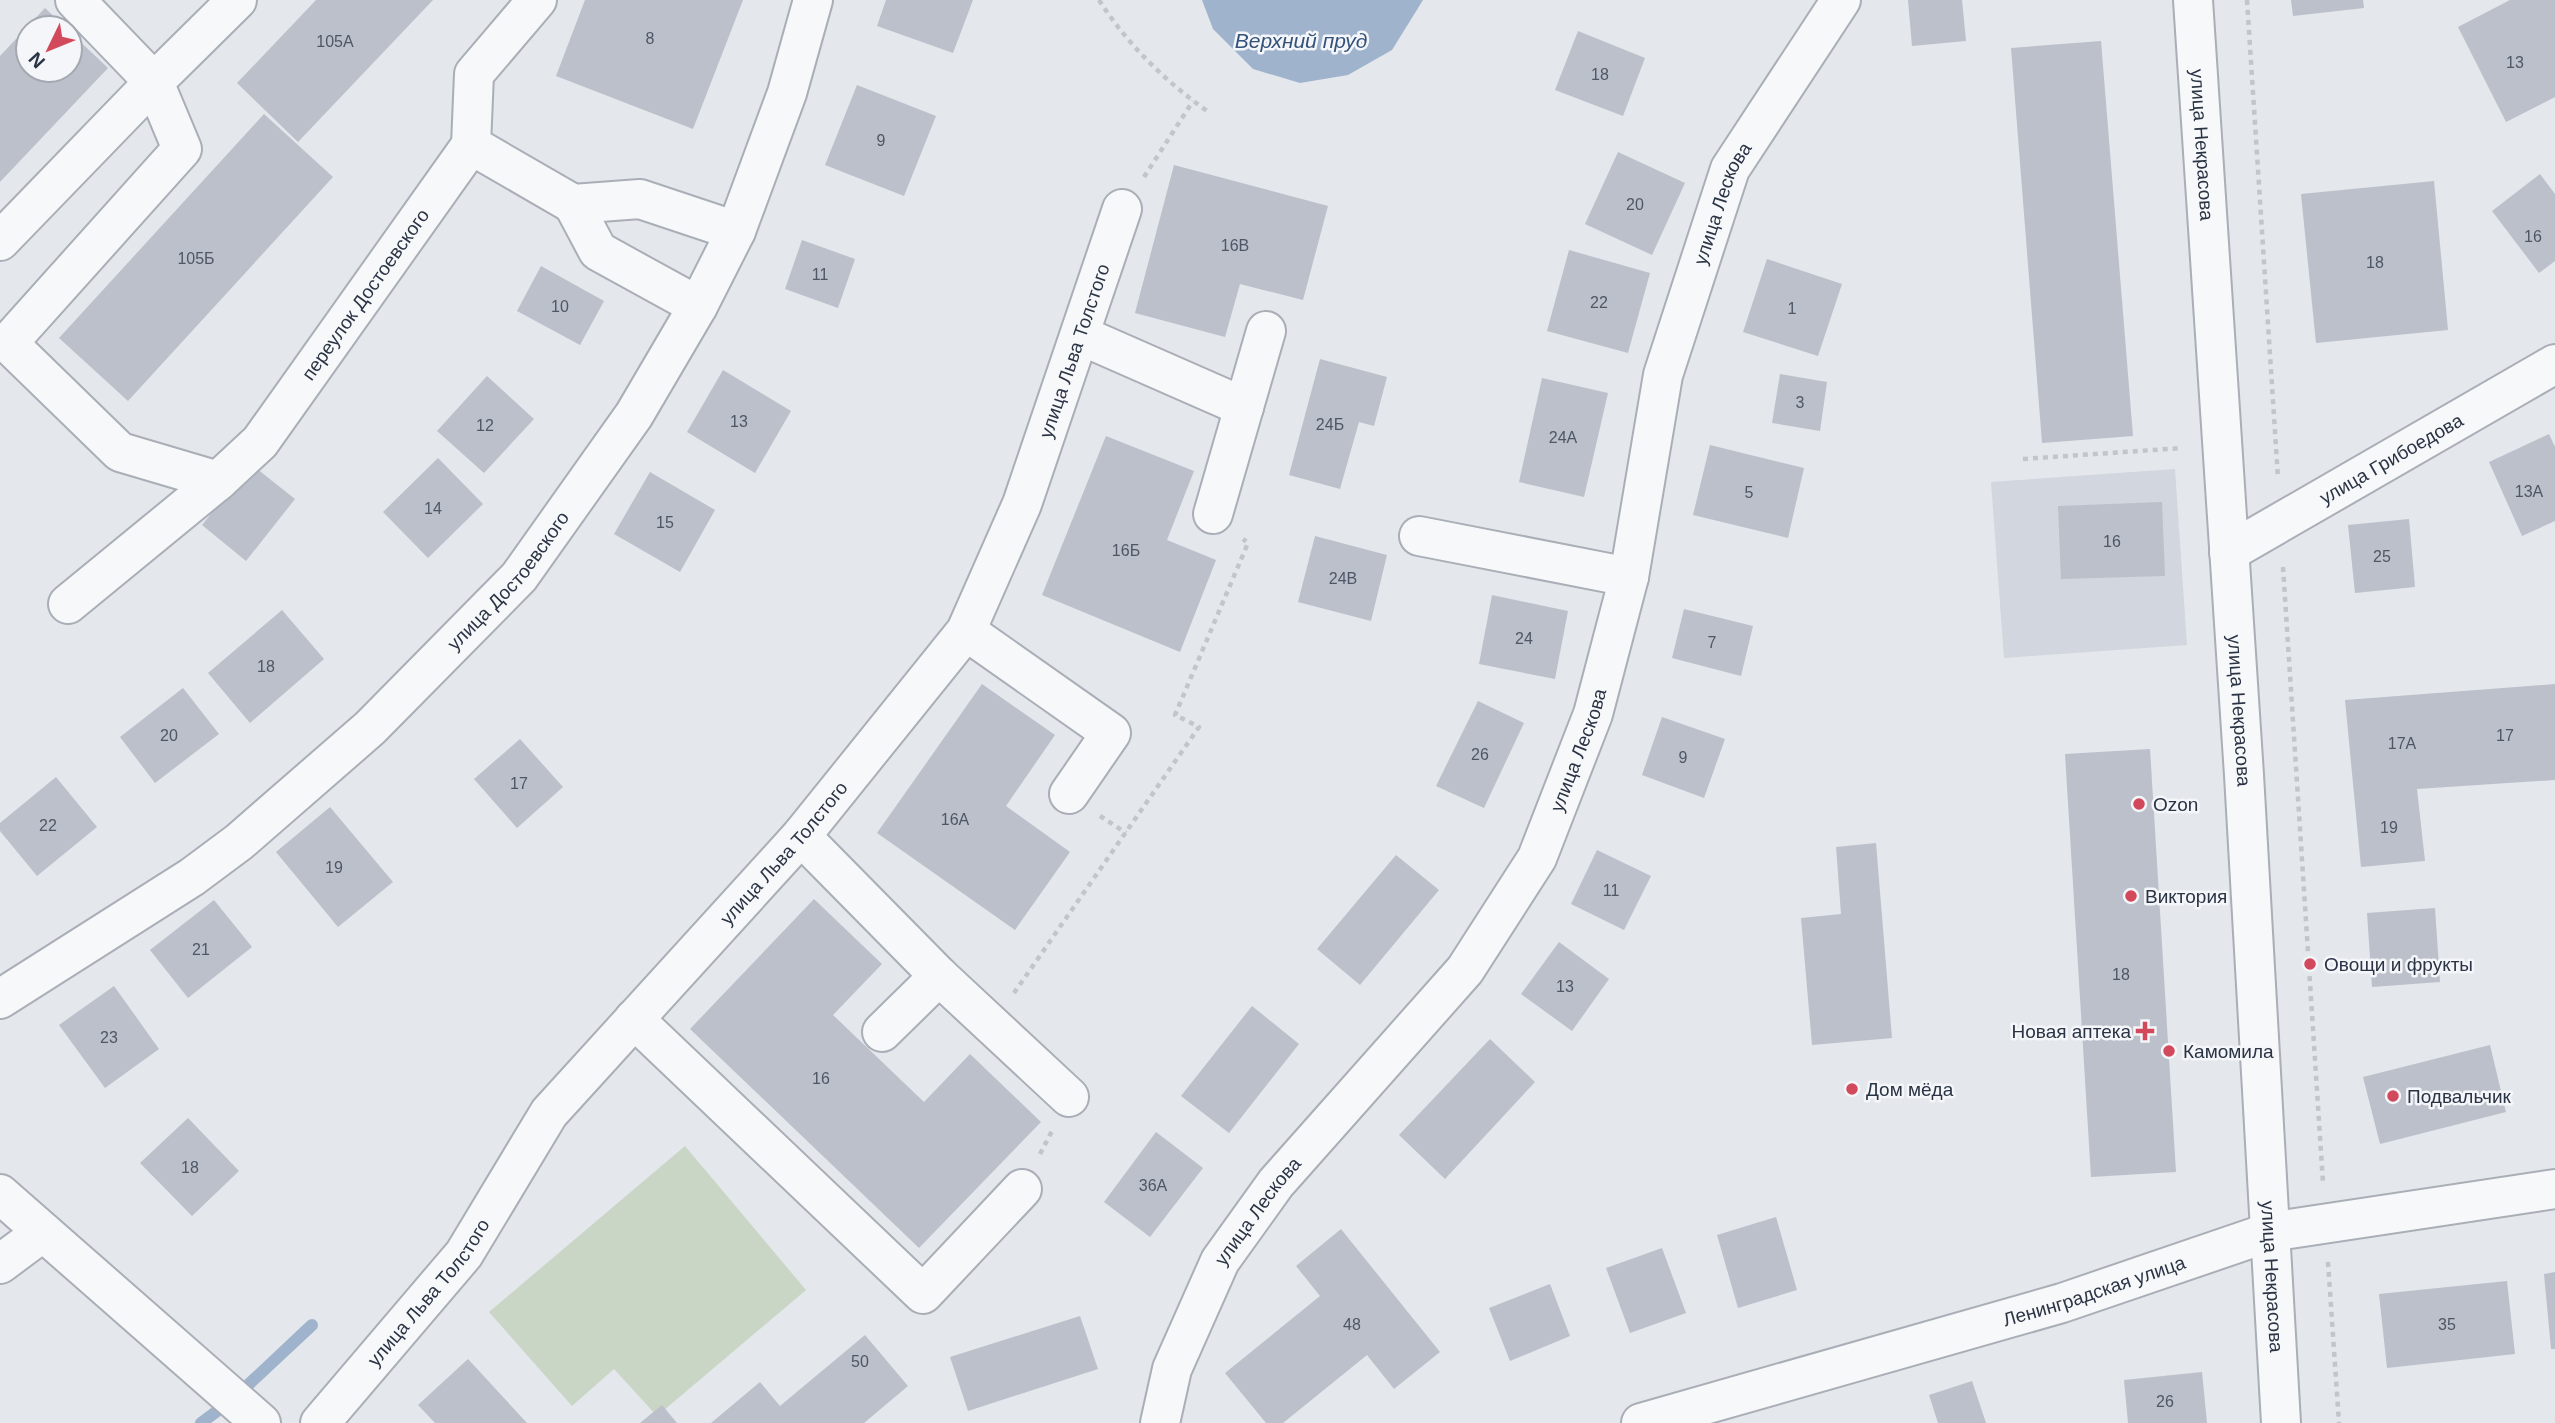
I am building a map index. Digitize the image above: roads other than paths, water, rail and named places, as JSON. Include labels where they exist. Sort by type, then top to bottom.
[{"type":"street","points":[[75,0],[154,82],[182,149],[8,343],[120,452],[219,481]]},
{"type":"street","points":[[0,241],[237,0]]},
{"type":"street","points":[[537,0],[474,74],[471,145],[573,204],[598,251],[698,306]]},
{"type":"street","name":"улица Достоевского","points":[[0,999],[192,877],[239,842],[370,728],[519,577],[634,415],[698,306],[736,231],[787,93],[813,0]]},
{"type":"street","name":"улица Лескова","points":[[1160,1423],[1172,1368],[1220,1261],[1276,1183],[1465,970],[1537,858],[1593,714],[1629,577],[1663,375],[1730,169],[1841,0]]},
{"type":"street","name":"улица Некрасова","points":[[2193,0],[2244,775],[2281,1423]]},
{"type":"street","name":"переулок Достоевского","points":[[68,604],[219,481],[260,442],[471,145]]},
{"type":"street","points":[[573,204],[640,199],[736,231]]},
{"type":"street","name":"улица Льва Толстого","points":[[320,1423],[464,1254],[549,1113],[801,836],[966,631],[1022,504],[1122,209]]},
{"type":"street","points":[[1213,514],[1266,331]]},
{"type":"street","points":[[1080,335],[1244,407]]},
{"type":"street","name":"улица Грибоедова","points":[[2229,552],[2555,364]]},
{"type":"street","points":[[1419,536],[1629,577]]},
{"type":"street","points":[[966,631],[1111,733],[1069,794]]},
{"type":"street","points":[[801,836],[939,976],[1069,1097]]},
{"type":"street","points":[[882,1032],[939,976]]},
{"type":"street","points":[[634,1019],[923,1294],[1022,1189]]},
{"type":"street","name":"Ленинградская улица","points":[[1641,1423],[2062,1303],[2270,1232],[2555,1189]]},
{"type":"street","points":[[0,1194],[261,1423]]},
{"type":"street","points":[[0,1264],[43,1232]]},
{"type":"water","name":"Верхний пруд","points":[[1202,0],[1423,0],[1392,50],[1348,75],[1300,83],[1253,69],[1213,29]]},
{"type":"waterway","points":[[201,1423],[232,1400],[312,1325]]},
{"type":"place","name":"Ozon","points":[[2139,804]]},
{"type":"place","name":"Виктория","points":[[2131,896]]},
{"type":"place","name":"Овощи и фрукты","points":[[2310,964]]},
{"type":"place","name":"Новая аптека","points":[[2145,1031]]},
{"type":"place","name":"Камомила","points":[[2169,1051]]},
{"type":"place","name":"Дом мёда","points":[[1852,1089]]},
{"type":"place","name":"Подвальчик","points":[[2393,1096]]}]
